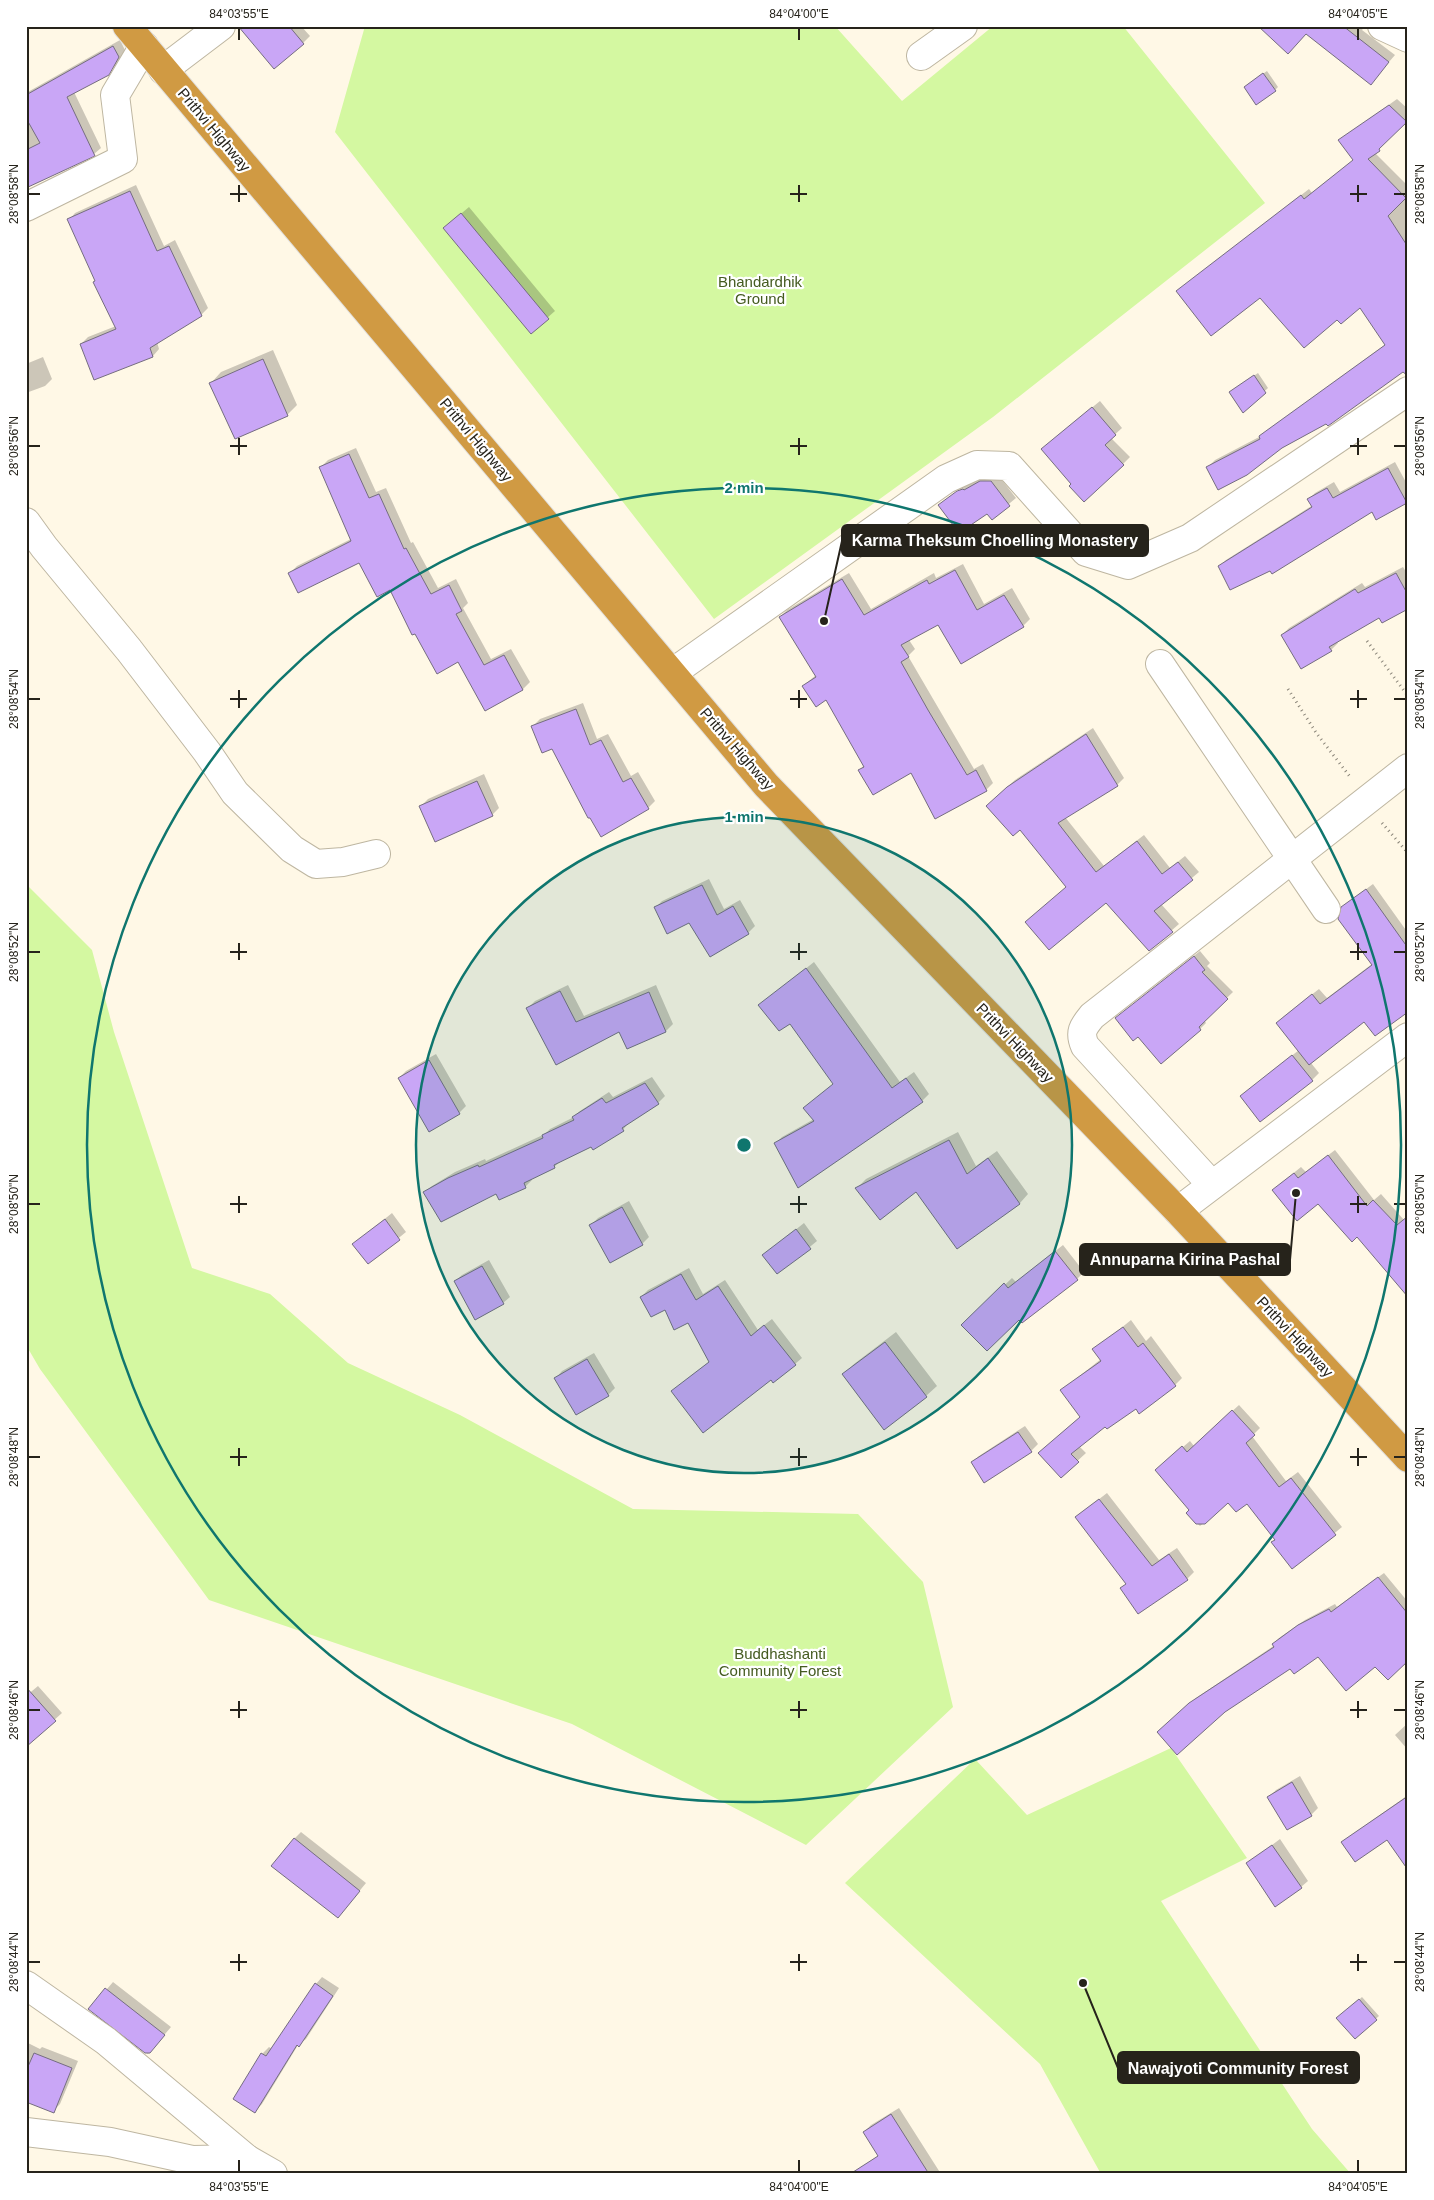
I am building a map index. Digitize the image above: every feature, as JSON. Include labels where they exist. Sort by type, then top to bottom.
[{"type":"highway","name":"Prithvi Highway","points":[[135,36],[766,785],[1178,1211],[1408,1458]]},
{"type":"street","points":[[163,70],[221,26]]},
{"type":"street","points":[[921,56],[963,26]]},
{"type":"street","points":[[1382,26],[1408,38]]},
{"type":"street","points":[[26,207],[123,159],[115,95],[135,36]]},
{"type":"street","points":[[672,673],[946,479],[977,465],[1010,466],[1086,552],[1128,565],[1190,538],[1408,391]]},
{"type":"street","points":[[26,522],[177,712],[235,793],[292,849],[316,864],[343,862],[376,854]]},
{"type":"street","points":[[1160,664],[1326,909]]},
{"type":"street","points":[[1212,1185],[1085,1046],[1081,1037],[1082,1028],[1092,1016],[1408,768]]},
{"type":"street","points":[[1178,1211],[1408,1037]]},
{"type":"street","points":[[26,1986],[106,2041],[247,2160],[273,2174]]},
{"type":"street","points":[[26,2132],[110,2142],[192,2160],[247,2160]]},
{"type":"path","points":[[1367,641],[1408,696]]},
{"type":"path","points":[[1288,689],[1317,734],[1367,800],[1382,824],[1408,853]]},
{"type":"green space","name":"Bhandardhik Ground","points":[[365,26],[835,26],[902,101],[993,26],[1123,26],[1265,203],[993,417],[714,619],[335,132]]},
{"type":"green space","name":"Buddhashanti Community Forest","points":[[26,884],[92,950],[114,1032],[192,1268],[270,1294],[348,1363],[460,1415],[633,1509],[858,1514],[923,1582],[953,1707],[806,1845],[572,1724],[209,1600],[40,1369],[26,1345]]},
{"type":"green space","points":[[1171,1748],[1247,1858],[1161,1901],[1312,2129],[1351,2174],[1101,2174],[1040,2064],[845,1883],[975,1759],[1027,1815]]},
{"type":"building","points":[[238,26],[289,26],[304,44],[274,69]]},
{"type":"building","points":[[1258,26],[1343,26],[1389,62],[1371,85],[1306,34],[1288,54]]},
{"type":"building","points":[[113,46],[119,57],[109,75],[67,97],[95,156],[26,188],[26,150],[40,143],[26,118],[26,95]]},
{"type":"building","points":[[1263,73],[1276,91],[1256,105],[1244,87]]},
{"type":"building","points":[[1389,105],[1407,122],[1379,149],[1380,151],[1368,159],[1406,198],[1388,216],[1408,247],[1408,376],[1403,372],[1328,426],[1326,424],[1282,448],[1247,475],[1218,490],[1206,467],[1260,439],[1259,436],[1385,345],[1360,308],[1341,324],[1337,320],[1304,348],[1260,298],[1211,336],[1176,291],[1301,195],[1304,199],[1353,160],[1338,140]]},
{"type":"building","points":[[130,191],[157,251],[169,246],[202,316],[150,348],[153,357],[94,380],[80,344],[116,329],[93,282],[95,281],[67,219]]},
{"type":"building","points":[[461,213],[549,319],[531,334],[443,228]]},
{"type":"building","points":[[263,359],[288,416],[235,439],[209,383]]},
{"type":"building","points":[[1254,375],[1266,393],[1243,413],[1229,392]]},
{"type":"building","points":[[1092,407],[1116,435],[1105,445],[1124,465],[1084,502],[1069,486],[1071,484],[1041,449]]},
{"type":"building","points":[[349,454],[369,498],[379,494],[404,549],[406,548],[431,594],[449,585],[462,611],[456,614],[484,665],[504,655],[523,690],[485,711],[458,662],[437,674],[415,634],[412,635],[390,590],[377,597],[359,563],[298,593],[288,573],[351,541],[319,467]]},
{"type":"building","points":[[1388,468],[1407,503],[1376,520],[1372,512],[1272,574],[1270,571],[1230,590],[1218,566],[1312,507],[1307,499],[1327,488],[1333,498]]},
{"type":"building","points":[[980,481],[991,481],[1010,506],[992,520],[987,514],[959,533],[938,505],[957,491],[964,490]]},
{"type":"building","points":[[955,570],[977,610],[1004,595],[1024,627],[961,664],[938,625],[901,645],[909,657],[901,662],[928,710],[967,775],[976,770],[987,791],[935,819],[911,773],[873,795],[858,770],[864,767],[826,700],[816,707],[802,686],[816,677],[779,617],[842,579],[864,615],[927,580],[929,584]]},
{"type":"building","points":[[1396,573],[1408,595],[1408,609],[1382,623],[1379,618],[1329,647],[1332,651],[1301,669],[1281,635],[1355,589],[1358,593]]},
{"type":"building","points":[[576,709],[590,745],[601,740],[623,782],[631,778],[649,809],[601,837],[590,818],[588,818],[552,749],[542,753],[531,726]]},
{"type":"building","points":[[1086,734],[1118,786],[1058,823],[1096,872],[1137,841],[1162,874],[1178,862],[1193,880],[1154,911],[1173,932],[1149,951],[1106,903],[1049,950],[1025,922],[1066,887],[1020,830],[1013,836],[986,806],[1007,787]]},
{"type":"building","points":[[477,781],[493,816],[435,842],[419,806]]},
{"type":"building","points":[[702,885],[717,915],[733,906],[749,934],[710,957],[689,923],[667,934],[654,907]]},
{"type":"building","points":[[1366,889],[1408,948],[1408,1012],[1375,1036],[1364,1022],[1309,1065],[1276,1023],[1312,994],[1320,1004],[1372,965],[1338,919],[1341,907]]},
{"type":"building","points":[[1194,956],[1205,970],[1202,972],[1228,999],[1199,1027],[1201,1030],[1161,1064],[1138,1037],[1133,1041],[1115,1018]]},
{"type":"building","points":[[806,968],[892,1088],[906,1078],[923,1102],[798,1188],[774,1143],[814,1121],[803,1108],[833,1084],[790,1024],[779,1031],[758,1005]]},
{"type":"building","points":[[560,991],[576,1022],[649,992],[666,1032],[627,1049],[619,1032],[556,1065],[526,1008]]},
{"type":"building","points":[[1292,1055],[1313,1081],[1260,1122],[1240,1096]]},
{"type":"building","points":[[429,1060],[460,1114],[429,1132],[398,1078]]},
{"type":"building","points":[[645,1083],[659,1104],[622,1128],[624,1131],[593,1150],[591,1147],[554,1165],[555,1168],[524,1183],[526,1188],[499,1200],[496,1194],[441,1222],[423,1192],[448,1178],[478,1165],[479,1167],[543,1138],[542,1135],[574,1120],[572,1117],[602,1098],[606,1103]]},
{"type":"building","points":[[949,1140],[967,1174],[988,1158],[1020,1204],[957,1249],[916,1192],[880,1220],[855,1188]]},
{"type":"building","points":[[1328,1155],[1367,1206],[1373,1200],[1397,1225],[1408,1216],[1408,1297],[1357,1237],[1352,1242],[1318,1204],[1297,1221],[1272,1190],[1294,1173],[1298,1178]]},
{"type":"building","points":[[622,1207],[643,1245],[610,1263],[589,1225]]},
{"type":"building","points":[[385,1219],[400,1240],[368,1264],[352,1244]]},
{"type":"building","points":[[796,1229],[811,1249],[777,1274],[762,1255]]},
{"type":"building","points":[[1055,1251],[1078,1280],[1022,1323],[1019,1320],[987,1351],[961,1325],[1004,1283],[1008,1288]]},
{"type":"building","points":[[482,1266],[504,1304],[475,1320],[454,1281]]},
{"type":"building","points":[[681,1274],[696,1300],[718,1286],[751,1336],[764,1325],[796,1365],[773,1383],[771,1380],[703,1433],[671,1391],[709,1362],[688,1323],[674,1330],[665,1310],[651,1317],[640,1297]]},
{"type":"building","points":[[1123,1327],[1138,1347],[1143,1343],[1176,1386],[1139,1414],[1136,1409],[1107,1429],[1105,1427],[1071,1454],[1079,1462],[1061,1478],[1038,1453],[1080,1417],[1060,1390],[1101,1361],[1092,1349]]},
{"type":"building","points":[[885,1342],[927,1397],[884,1430],[842,1374]]},
{"type":"building","points":[[587,1359],[609,1396],[576,1415],[554,1378]]},
{"type":"building","points":[[1232,1410],[1255,1435],[1246,1443],[1279,1487],[1291,1478],[1336,1535],[1292,1569],[1271,1542],[1275,1540],[1247,1504],[1236,1512],[1228,1503],[1205,1524],[1196,1524],[1186,1513],[1189,1510],[1155,1470],[1182,1446],[1187,1452]]},
{"type":"building","points":[[1018,1432],[1032,1452],[984,1483],[971,1462]]},
{"type":"building","points":[[1099,1499],[1152,1566],[1169,1554],[1188,1580],[1138,1614],[1120,1588],[1126,1584],[1075,1517]]},
{"type":"building","points":[[1378,1577],[1408,1614],[1408,1661],[1388,1680],[1375,1667],[1346,1691],[1318,1657],[1294,1674],[1290,1669],[1225,1712],[1177,1755],[1157,1732],[1189,1703],[1274,1647],[1272,1644],[1298,1625],[1329,1609],[1331,1612]]},
{"type":"building","points":[[26,1687],[56,1721],[26,1747]]},
{"type":"building","points":[[1292,1782],[1312,1816],[1287,1830],[1267,1797]]},
{"type":"building","points":[[1408,1796],[1408,1870],[1387,1840],[1355,1862],[1341,1842]]},
{"type":"building","points":[[294,1838],[360,1891],[338,1918],[271,1866]]},
{"type":"building","points":[[1272,1845],[1302,1888],[1275,1907],[1246,1863]]},
{"type":"building","points":[[315,1983],[333,1996],[299,2047],[297,2045],[255,2113],[233,2099],[261,2053],[266,2056]]},
{"type":"building","points":[[105,1988],[165,2035],[150,2053],[145,2053],[88,2009]]},
{"type":"building","points":[[1359,1999],[1377,2020],[1355,2039],[1336,2018]]},
{"type":"building","points":[[34,2053],[72,2068],[54,2113],[26,2102],[26,2071]]},
{"type":"building","points":[[891,2114],[929,2174],[850,2174],[878,2156],[863,2132]]},
{"type":"place","name":"Karma Theksum Choelling Monastery","points":[[824,621]]},
{"type":"place","name":"Annuparna Kirina Pashal","points":[[1296,1193]]},
{"type":"place","name":"Nawajyoti Community Forest","points":[[1083,1983]]}]
